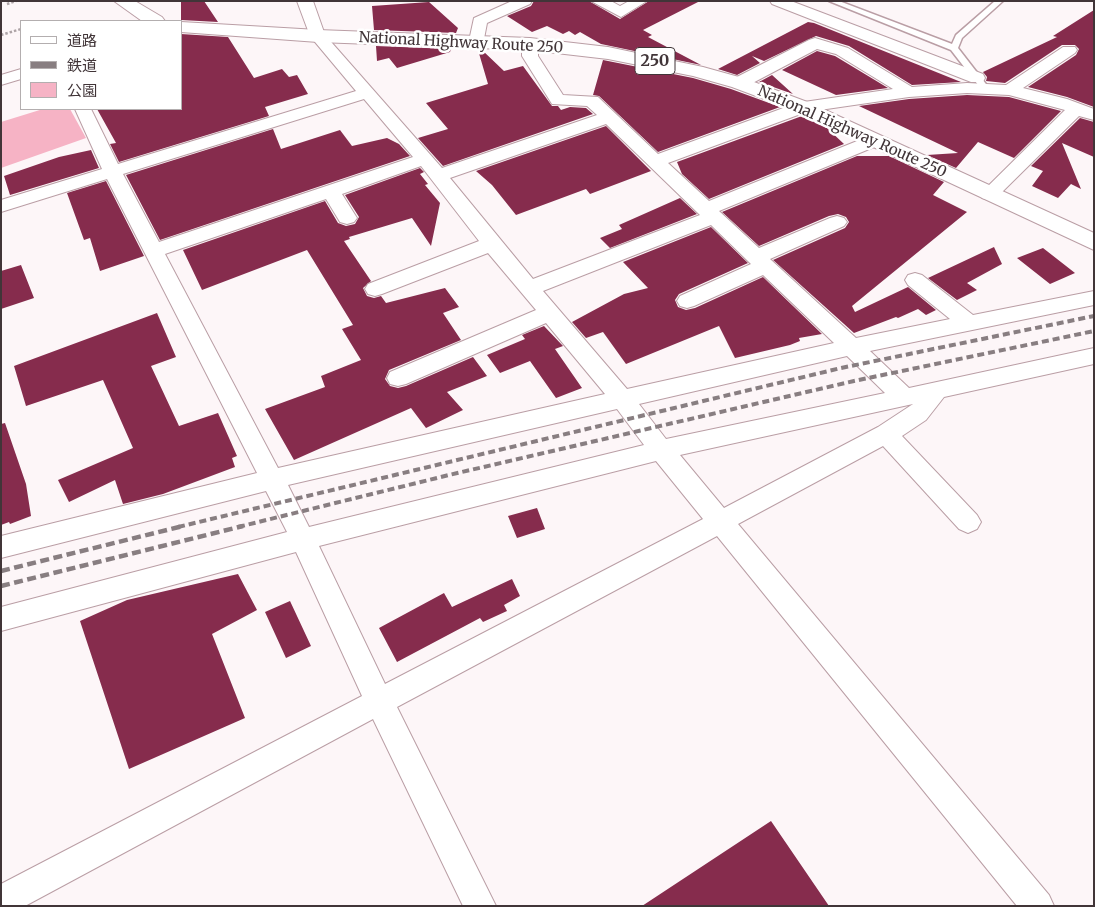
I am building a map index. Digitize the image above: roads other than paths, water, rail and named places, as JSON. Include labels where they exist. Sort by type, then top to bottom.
[{"type":"highway","points":[[123,1],[152,20]]},
{"type":"highway","name":"National Highway Route 250","points":[[182,27],[318,36],[530,44],[575,48],[648,60],[739,83],[802,107],[1094,242]]},
{"type":"street","points":[[305,1],[318,36],[425,159],[492,244],[622,399],[661,450],[1038,906]]},
{"type":"street","points":[[477,41],[480,20],[525,1]]},
{"type":"street","points":[[598,1],[621,12],[640,1]]},
{"type":"street","points":[[777,1],[981,83],[1076,108],[1094,115]]},
{"type":"street","points":[[530,44],[530,56],[558,100],[592,101],[904,397]]},
{"type":"street","points":[[739,83],[815,44],[842,51],[909,92]]},
{"type":"street","points":[[1009,90],[1069,50]]},
{"type":"street","points":[[1,80],[20,74]]},
{"type":"street","points":[[656,162],[802,107],[981,83]]},
{"type":"street","points":[[1,206],[366,93]]},
{"type":"street","points":[[989,194],[1076,108]]},
{"type":"street","points":[[83,110],[153,251],[303,540],[378,702],[480,906]]},
{"type":"street","points":[[438,176],[609,117]]},
{"type":"street","points":[[529,288],[709,213],[873,141]]},
{"type":"street","points":[[153,251],[425,159]]},
{"type":"street","points":[[332,191],[347,218]]},
{"type":"street","points":[[687,301],[837,222]]},
{"type":"street","points":[[375,289],[492,244]]},
{"type":"street","points":[[915,280],[968,322]]},
{"type":"street","points":[[1,547],[272,479],[851,346],[1094,298]]},
{"type":"street","points":[[398,378],[550,313]]},
{"type":"street","points":[[1,619],[303,540],[661,450],[1094,356]]},
{"type":"street","points":[[1,901],[886,434],[918,414],[937,390]]},
{"type":"street","points":[[886,434],[968,522]]},
{"type":"lane","points":[[832,1],[954,48],[981,83]]},
{"type":"lane","points":[[954,48],[959,37],[1000,1]]},
{"type":"railway","points":[[178,527],[841,368],[1094,316]]},
{"type":"railway","points":[[238,527],[449,475],[854,381],[1094,331]]},
{"type":"railway","points":[[1,571],[183,526]]},
{"type":"railway","points":[[1,586],[243,526]]}]
